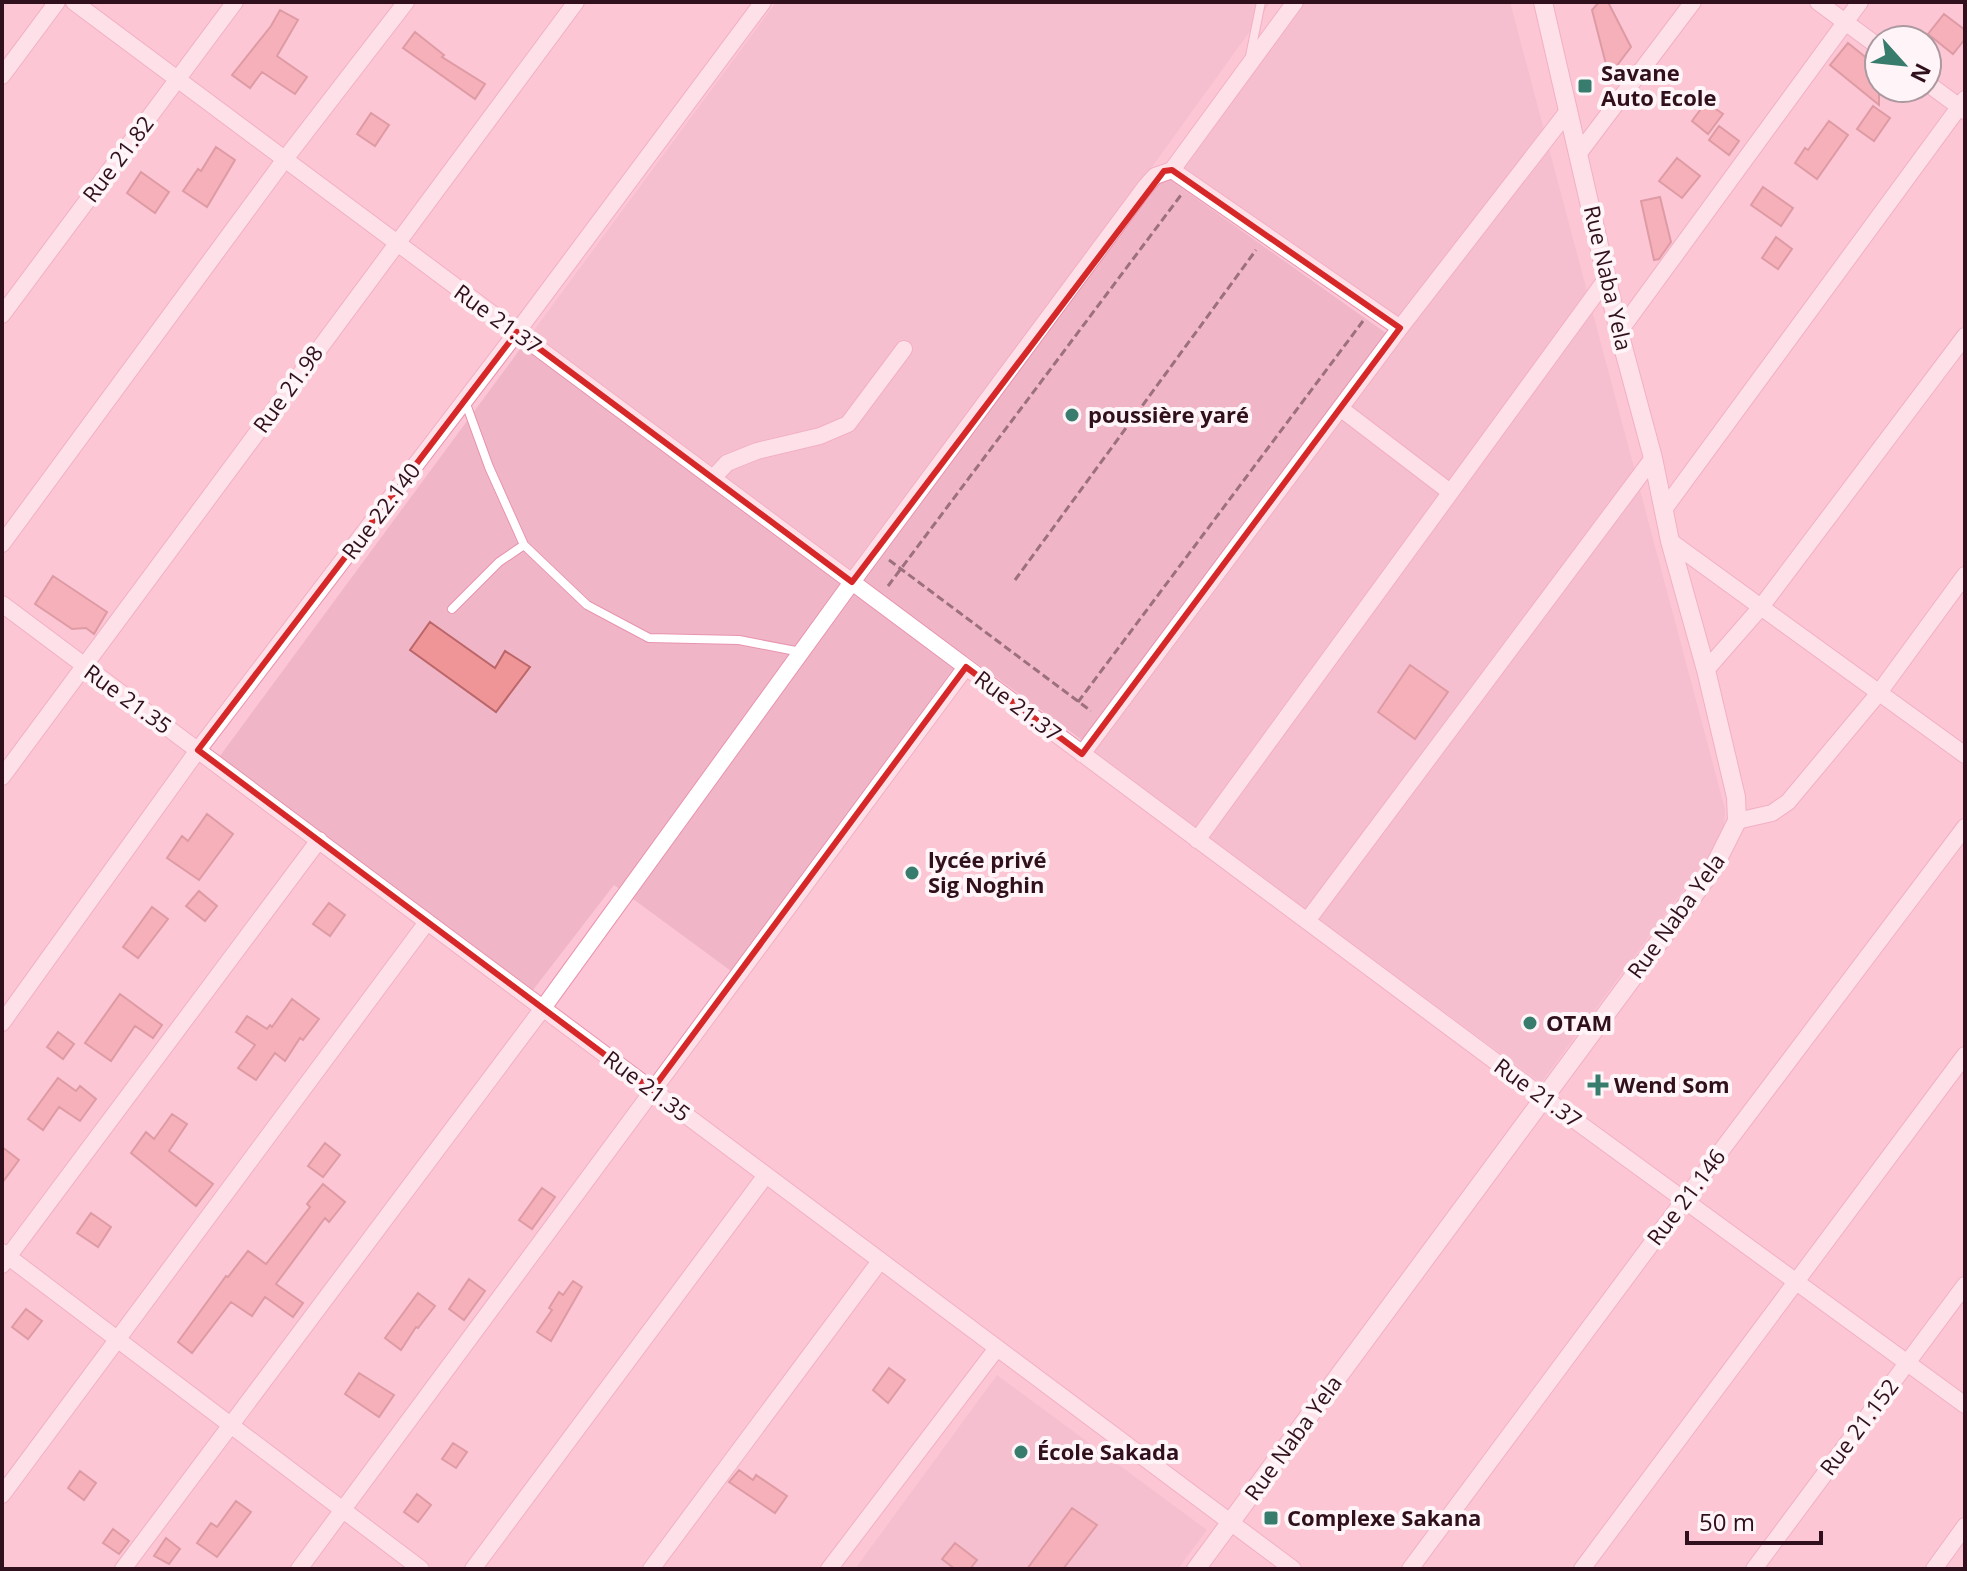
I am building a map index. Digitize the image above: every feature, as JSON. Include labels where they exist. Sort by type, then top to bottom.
[{"type":"street","points":[[2,76],[57,2]]},
{"type":"street","name":"Rue 21.37","points":[[74,2],[1543,1097],[1965,1405]]},
{"type":"street","name":"Rue 21.82","points":[[2,315],[235,2]]},
{"type":"street","points":[[2,544],[285,159],[406,2]]},
{"type":"street","name":"Rue 21.98","points":[[2,777],[576,2]]},
{"type":"street","name":"Rue 22.140","points":[[2,1023],[198,750],[517,332],[763,2]]},
{"type":"street","points":[[123,1569],[543,1008],[852,582],[1146,186],[1155,176],[1172,170],[1295,2]]},
{"type":"street","name":"Rue Naba Yela","points":[[1196,1569],[1713,869],[1737,821],[1736,797],[1706,670],[1670,541],[1653,458],[1619,332],[1543,2]]},
{"type":"street","points":[[1579,153],[1693,2]]},
{"type":"street","points":[[1818,2],[1863,35]]},
{"type":"street","points":[[1619,332],[1860,2]]},
{"type":"street","points":[[1665,508],[1963,106],[1943,93]]},
{"type":"street","points":[[1082,754],[1400,328],[1568,111]]},
{"type":"street","points":[[1172,170],[1400,328]]},
{"type":"street","points":[[1197,840],[1607,278]]},
{"type":"street","points":[[1706,670],[1761,607],[1965,336]]},
{"type":"street","points":[[713,478],[727,463],[757,451],[820,436],[848,424],[904,349]]},
{"type":"street","points":[[1340,408],[1450,492]]},
{"type":"street","points":[[1307,921],[1653,458]]},
{"type":"street","points":[[1670,541],[1965,755]]},
{"type":"street","points":[[1737,821],[1772,813],[1788,802],[1878,694],[1965,575]]},
{"type":"street","name":"Rue 21.35","points":[[2,604],[1293,1569]]},
{"type":"street","points":[[299,1569],[966,667]]},
{"type":"street","name":"Rue 21.146","points":[[1410,1569],[1965,827]]},
{"type":"street","points":[[319,840],[4,1258],[421,1569]]},
{"type":"street","points":[[2,1495],[427,922]]},
{"type":"street","points":[[1582,1569],[1965,1055]]},
{"type":"street","points":[[473,1569],[766,1175]]},
{"type":"street","points":[[651,1569],[880,1261]]},
{"type":"street","name":"Rue 21.152","points":[[1754,1569],[1965,1285]]},
{"type":"street","points":[[829,1569],[997,1348]]},
{"type":"street","points":[[1934,1569],[1965,1526]]},
{"type":"lane","points":[[1248,66],[1261,2]]},
{"type":"lane","points":[[465,400],[489,467],[524,545],[587,605],[649,638],[739,640],[802,652]]},
{"type":"lane","points":[[452,609],[499,562],[524,545]]},
{"type":"path","points":[[878,601],[1190,183]]},
{"type":"path","points":[[1015,580],[1266,235]]},
{"type":"path","points":[[1078,702],[1372,309]]},
{"type":"path","points":[[876,550],[1106,722]]},
{"type":"highlighted area","points":[[1172,170],[1400,328],[1082,754],[966,667],[652,1090],[198,750],[517,332],[852,582],[1164,171]]},
{"type":"shaded area","points":[[776,2],[1271,2],[1152,167],[1386,333],[1082,740],[967,656],[731,971],[614,885],[533,990],[217,760]]},
{"type":"shaded area","points":[[1291,2],[1510,2],[1725,809],[1724,829],[1716,846],[1541,1083],[1092,753],[1409,326],[1174,160]]},
{"type":"shaded area","name":"École Sakada","points":[[997,1375],[1207,1530],[1178,1569],[855,1569]]},
{"type":"building","points":[[1599,2],[1608,2],[1631,47],[1609,76],[1592,10]]},
{"type":"building","points":[[280,10],[298,20],[277,56],[307,77],[295,94],[262,72],[250,88],[232,75]]},
{"type":"building","points":[[1944,14],[1965,30],[1965,39],[1953,54],[1943,46],[1943,24],[1936,24]]},
{"type":"building","points":[[415,32],[444,55],[442,57],[485,84],[475,99],[403,48]]},
{"type":"building","points":[[1848,43],[1863,55],[1863,92],[1830,65]]},
{"type":"building","points":[[1706,102],[1723,114],[1708,134],[1692,121]]},
{"type":"building","points":[[1873,106],[1890,118],[1874,141],[1857,129]]},
{"type":"building","points":[[371,113],[389,125],[375,146],[357,134]]},
{"type":"building","points":[[1829,121],[1848,135],[1817,179],[1795,163]]},
{"type":"building","points":[[1719,126],[1739,141],[1729,155],[1709,140]]},
{"type":"building","points":[[216,147],[235,160],[207,207],[183,191],[198,169],[201,171]]},
{"type":"building","points":[[1677,158],[1700,176],[1682,198],[1659,181]]},
{"type":"building","points":[[141,172],[169,192],[155,213],[127,193]]},
{"type":"building","points":[[1763,187],[1793,208],[1781,226],[1751,205]]},
{"type":"building","points":[[1660,197],[1671,242],[1659,259],[1654,260],[1641,201]]},
{"type":"building","points":[[1776,237],[1792,249],[1778,269],[1762,258]]},
{"type":"building","points":[[53,576],[107,612],[94,634],[86,628],[72,629],[35,604]]},
{"type":"building","points":[[430,622],[495,668],[505,651],[530,667],[496,712],[410,650]]},
{"type":"building","points":[[1410,665],[1448,692],[1415,739],[1378,712]]},
{"type":"building","points":[[207,814],[233,834],[199,880],[167,858],[182,836],[188,841]]},
{"type":"building","points":[[199,891],[217,906],[205,921],[186,906]]},
{"type":"building","points":[[329,903],[345,915],[330,936],[313,924]]},
{"type":"building","points":[[152,907],[168,919],[138,958],[123,947]]},
{"type":"building","points":[[120,994],[162,1025],[153,1038],[135,1026],[111,1061],[85,1043]]},
{"type":"building","points":[[292,999],[319,1019],[303,1040],[300,1038],[285,1061],[275,1053],[256,1080],[238,1068],[255,1045],[236,1032],[247,1016],[267,1029],[270,1025],[272,1027]]},
{"type":"building","points":[[58,1032],[74,1044],[63,1059],[47,1047]]},
{"type":"building","points":[[58,1078],[76,1091],[80,1086],[96,1099],[80,1121],[59,1107],[43,1130],[28,1119]]},
{"type":"building","points":[[172,1114],[187,1124],[169,1151],[213,1184],[196,1206],[131,1153],[146,1132],[154,1139]]},
{"type":"building","points":[[325,1143],[340,1155],[323,1177],[308,1166]]},
{"type":"building","points":[[2,1147],[19,1160],[2,1183]]},
{"type":"building","points":[[323,1184],[345,1202],[329,1222],[325,1218],[276,1284],[303,1303],[293,1317],[265,1297],[252,1316],[231,1302],[192,1353],[178,1342],[248,1251],[266,1264],[310,1207],[307,1204]]},
{"type":"building","points":[[542,1188],[555,1197],[532,1229],[519,1220]]},
{"type":"building","points":[[91,1213],[111,1227],[98,1247],[77,1233]]},
{"type":"building","points":[[469,1279],[485,1291],[464,1320],[449,1309]]},
{"type":"building","points":[[573,1281],[582,1287],[551,1341],[537,1332],[552,1310],[549,1308],[559,1292],[563,1295]]},
{"type":"building","points":[[418,1293],[435,1306],[401,1350],[385,1338]]},
{"type":"building","points":[[26,1309],[42,1321],[28,1339],[12,1327]]},
{"type":"building","points":[[889,1368],[905,1380],[888,1403],[873,1390]]},
{"type":"building","points":[[359,1373],[394,1395],[379,1417],[345,1394]]},
{"type":"building","points":[[453,1443],[467,1452],[456,1468],[442,1459]]},
{"type":"building","points":[[739,1470],[753,1480],[756,1475],[787,1496],[775,1513],[729,1482]]},
{"type":"building","points":[[80,1471],[96,1483],[84,1500],[68,1488]]},
{"type":"building","points":[[417,1494],[431,1505],[418,1522],[404,1512]]},
{"type":"building","points":[[236,1501],[251,1512],[217,1557],[197,1543],[211,1523],[217,1527]]},
{"type":"building","points":[[1072,1508],[1097,1525],[1063,1569],[1027,1569]]},
{"type":"building","points":[[113,1529],[129,1541],[119,1554],[103,1543]]},
{"type":"building","points":[[166,1538],[180,1549],[169,1564],[154,1556]]},
{"type":"building","points":[[955,1543],[977,1560],[970,1569],[955,1569],[942,1559]]},
{"type":"place","name":"Savane Auto Ecole","points":[[1585,86]]},
{"type":"place","name":"poussière yaré","points":[[1072,415]]},
{"type":"place","name":"lycée privé Sig Noghin","points":[[912,873]]},
{"type":"place","name":"OTAM","points":[[1530,1023]]},
{"type":"place","name":"Wend Som","points":[[1598,1085]]},
{"type":"place","name":"École Sakada","points":[[1021,1452]]},
{"type":"place","name":"Complexe Sakana","points":[[1271,1518]]}]
